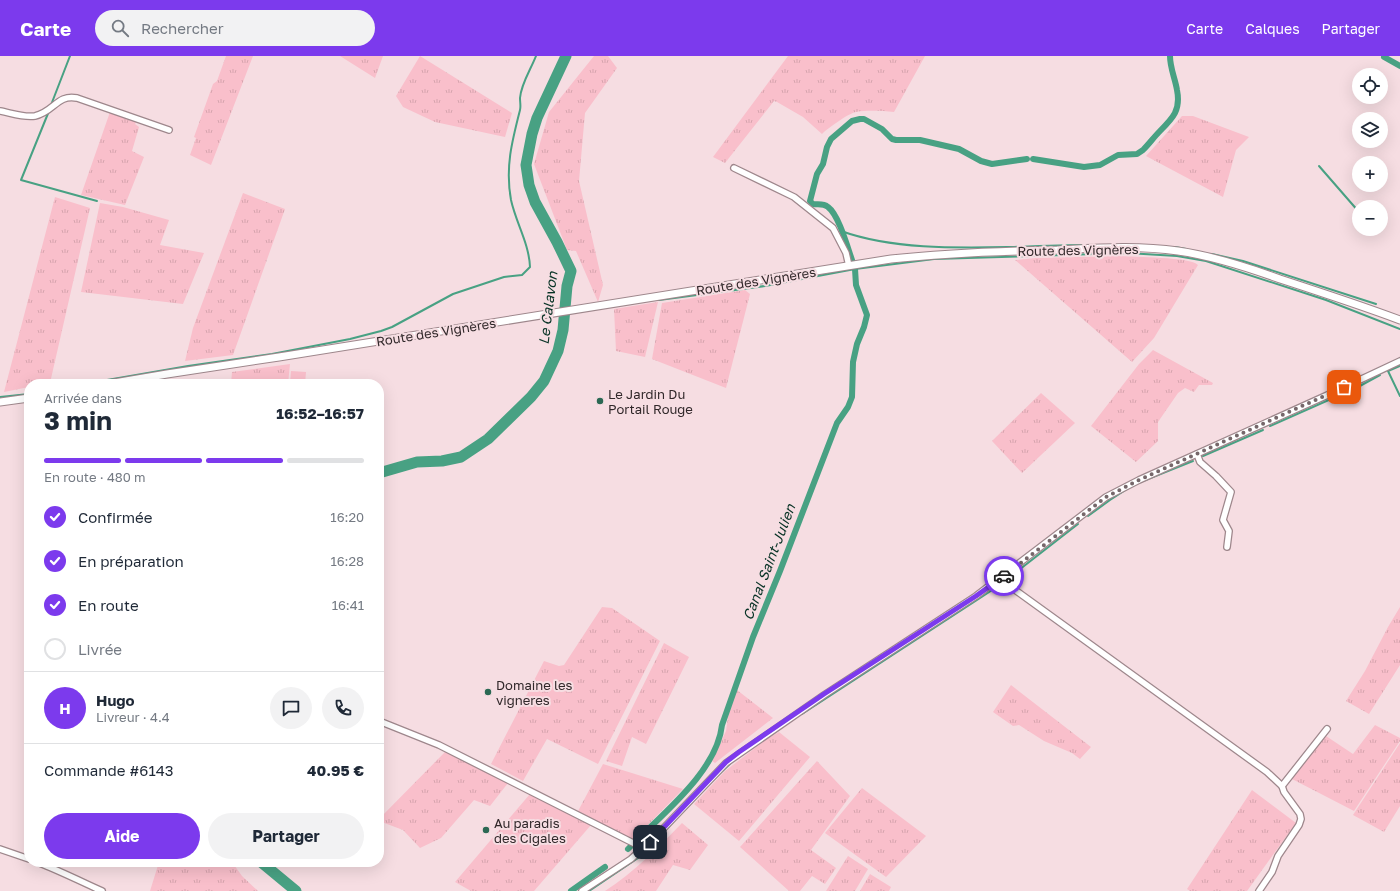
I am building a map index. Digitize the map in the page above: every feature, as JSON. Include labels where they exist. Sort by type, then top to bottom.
[{"type":"street","points":[[0,111],[24,116],[35,116],[48,110],[65,98],[71,97],[78,98],[169,130]]},
{"type":"street","points":[[734,168],[794,197],[833,228],[853,265]]},
{"type":"street","name":"Route des Vignères","points":[[138,379],[853,265],[934,254],[1109,248],[1178,251],[1221,260],[1349,301],[1400,320]]},
{"type":"street","points":[[582,891],[630,859],[643,848],[730,759],[824,694],[976,596],[1106,497],[1139,480],[1400,361]]},
{"type":"street","points":[[0,402],[24,399]]},
{"type":"street","points":[[1197,454],[1200,462],[1231,492],[1223,520],[1229,531],[1227,547]]},
{"type":"street","points":[[1000,579],[1267,772],[1282,786],[1284,792],[1300,814],[1301,819],[1299,825],[1278,856],[1272,872],[1259,891]]},
{"type":"street","points":[[384,723],[439,745],[643,848]]},
{"type":"street","points":[[1282,786],[1327,729]]},
{"type":"street","points":[[0,849],[24,857]]},
{"type":"street","points":[[50,867],[102,891]]},
{"type":"green space","points":[[226,56],[253,56],[211,165],[190,155],[196,138],[194,137],[213,84],[217,81]]},
{"type":"green space","points":[[340,56],[383,56],[375,78]]},
{"type":"green space","points":[[420,56],[512,113],[505,137],[435,122],[403,107],[396,96]]},
{"type":"green space","points":[[594,56],[608,56],[617,68],[585,113],[579,181],[603,285],[598,302],[576,251],[567,250],[534,164],[549,112]]},
{"type":"green space","points":[[788,56],[925,56],[894,112],[856,112],[839,121],[822,134],[803,117],[774,101],[725,163],[713,157]]},
{"type":"green space","points":[[110,112],[136,122],[135,124],[139,127],[132,151],[144,157],[125,205],[81,195]]},
{"type":"green space","points":[[1182,116],[1193,116],[1249,137],[1236,150],[1223,197],[1146,156]]},
{"type":"green space","points":[[243,193],[285,209],[233,355],[185,361],[193,328]]},
{"type":"green space","points":[[55,197],[90,208],[51,379],[24,379],[24,388],[4,392]]},
{"type":"green space","points":[[100,203],[123,207],[169,220],[160,245],[204,253],[183,304],[81,292]]},
{"type":"green space","points":[[1120,256],[1185,260],[1198,265],[1154,338],[1132,362],[1015,260]]},
{"type":"green space","points":[[745,290],[750,294],[726,388],[652,359],[662,303]]},
{"type":"green space","points":[[658,302],[645,357],[616,351],[614,309]]},
{"type":"green space","points":[[1153,350],[1213,383],[1212,385],[1199,385],[1194,392],[1185,388],[1178,393],[1158,422],[1158,441],[1136,462],[1091,426],[1139,364]]},
{"type":"green space","points":[[290,364],[288,379],[231,379],[232,372]]},
{"type":"green space","points":[[291,371],[306,372],[305,379],[290,379]]},
{"type":"green space","points":[[1041,393],[1075,423],[1022,473],[992,441]]},
{"type":"green space","points":[[602,607],[612,608],[660,641],[598,764],[547,739],[523,781],[491,764],[544,661],[559,666],[564,665]]},
{"type":"green space","points":[[1400,607],[1400,665],[1369,714],[1346,701],[1365,671]]},
{"type":"green space","points":[[664,643],[689,657],[646,744],[632,737],[622,766],[606,761]]},
{"type":"green space","points":[[1011,685],[1091,747],[1080,759],[1072,753],[1044,741],[1019,725],[1013,726],[993,712]]},
{"type":"green space","points":[[737,690],[773,718],[715,763],[712,761],[726,731],[729,710]]},
{"type":"green space","points":[[1375,725],[1400,738],[1400,741],[1354,811],[1292,779],[1326,736],[1353,754]]},
{"type":"green space","points":[[779,732],[810,757],[739,841],[694,804],[725,771],[767,739]]},
{"type":"green space","points":[[1400,743],[1400,806],[1384,832],[1353,815]]},
{"type":"green space","points":[[445,752],[508,783],[490,806],[474,800],[441,838],[420,848],[403,830],[384,823],[384,814]]},
{"type":"green space","points":[[817,761],[850,796],[811,850],[836,868],[825,884],[812,876],[800,891],[789,891],[740,847]]},
{"type":"green space","points":[[603,764],[683,789],[633,840],[577,813]]},
{"type":"green space","points":[[862,788],[926,836],[886,877],[825,833]]},
{"type":"green space","points":[[1252,790],[1296,823],[1247,891],[1190,891],[1187,889]]},
{"type":"green space","points":[[530,794],[591,825],[534,891],[471,891],[455,882]]},
{"type":"green space","points":[[682,823],[708,845],[690,870],[673,865],[656,891],[605,891],[636,868]]},
{"type":"green space","points":[[848,856],[868,869],[855,891],[826,891]]},
{"type":"green space","points":[[157,867],[236,867],[242,876],[258,891],[150,891]]},
{"type":"green space","points":[[870,874],[891,887],[889,891],[860,891]]},
{"type":"waterway","points":[[51,105],[70,56]]},
{"type":"waterway","points":[[113,379],[272,354],[350,339],[392,327],[453,294],[504,277],[522,275],[530,267],[529,258],[525,241],[511,200],[509,188],[509,166],[512,144],[520,109],[521,93],[524,82],[536,56]]},
{"type":"waterway","name":"Le Calavon","points":[[384,472],[417,462],[442,461],[461,457],[488,439],[531,397],[544,381],[558,351],[563,330],[567,286],[571,271],[535,202],[529,185],[526,165],[532,134],[537,118],[566,56]]},
{"type":"waterway","name":"Canal Saint-Julien","points":[[1033,159],[1084,167],[1100,165],[1118,155],[1137,154],[1143,150],[1169,122],[1177,108],[1178,97],[1170,56]]},
{"type":"waterway","name":"Canal Saint-Julien","points":[[1384,57],[1400,66]]},
{"type":"waterway","points":[[49,111],[21,180],[97,201]]},
{"type":"waterway","name":"Canal Saint-Julien","points":[[853,263],[843,233],[832,211],[826,206],[813,204],[810,201],[817,174],[823,164],[827,147],[831,139],[852,121],[864,119],[882,129],[892,139],[920,140],[959,149],[981,161],[992,164],[1027,159]]},
{"type":"waterway","points":[[1319,166],[1352,204]]},
{"type":"waterway","points":[[841,231],[883,242],[905,245],[971,248],[1090,245]]},
{"type":"waterway","points":[[1175,247],[1186,249]]},
{"type":"waterway","points":[[659,300],[765,286],[855,269],[934,259],[1127,253],[1177,256],[1206,261],[1326,300],[1400,329]]},
{"type":"waterway","points":[[1212,254],[1243,261],[1376,304]]},
{"type":"waterway","name":"Canal Saint-Julien","points":[[636,841],[688,789],[701,774],[711,758],[718,742],[722,725],[753,637],[837,423],[848,407],[852,397],[853,362],[857,344],[867,315],[856,285],[855,269]]},
{"type":"waterway","points":[[1400,366],[1388,371],[1400,396]]},
{"type":"waterway","points":[[1270,426],[1358,387],[1380,375]]},
{"type":"waterway","points":[[0,397],[24,395]]},
{"type":"waterway","points":[[1203,456],[1263,430]]},
{"type":"waterway","points":[[1138,483],[1193,461]]},
{"type":"waterway","points":[[1088,516],[1130,487]]},
{"type":"waterway","points":[[1006,580],[1078,524]]},
{"type":"waterway","points":[[802,714],[1000,585]]},
{"type":"waterway","points":[[589,891],[641,856],[734,760]]},
{"type":"waterway","name":"Canal Saint-Julien","points":[[628,849],[632,845]]},
{"type":"waterway","name":"Le Calavon","points":[[267,867],[296,891]]},
{"type":"waterway","name":"Canal Saint-Julien","points":[[571,891],[605,867]]},
{"type":"way so far","points":[[1004,576],[1106,497],[1139,480],[1344,387]]},
{"type":"place","name":"Le Jardin Du Portail Rouge","points":[[600,401]]},
{"type":"place","name":"Domaine les vigneres","points":[[488,692]]},
{"type":"place","name":"Au paradis des Cigales","points":[[486,830]]},
{"type":"route","points":[[650,842],[726,762],[739,752],[824,694],[976,596],[1004,576]]}]
